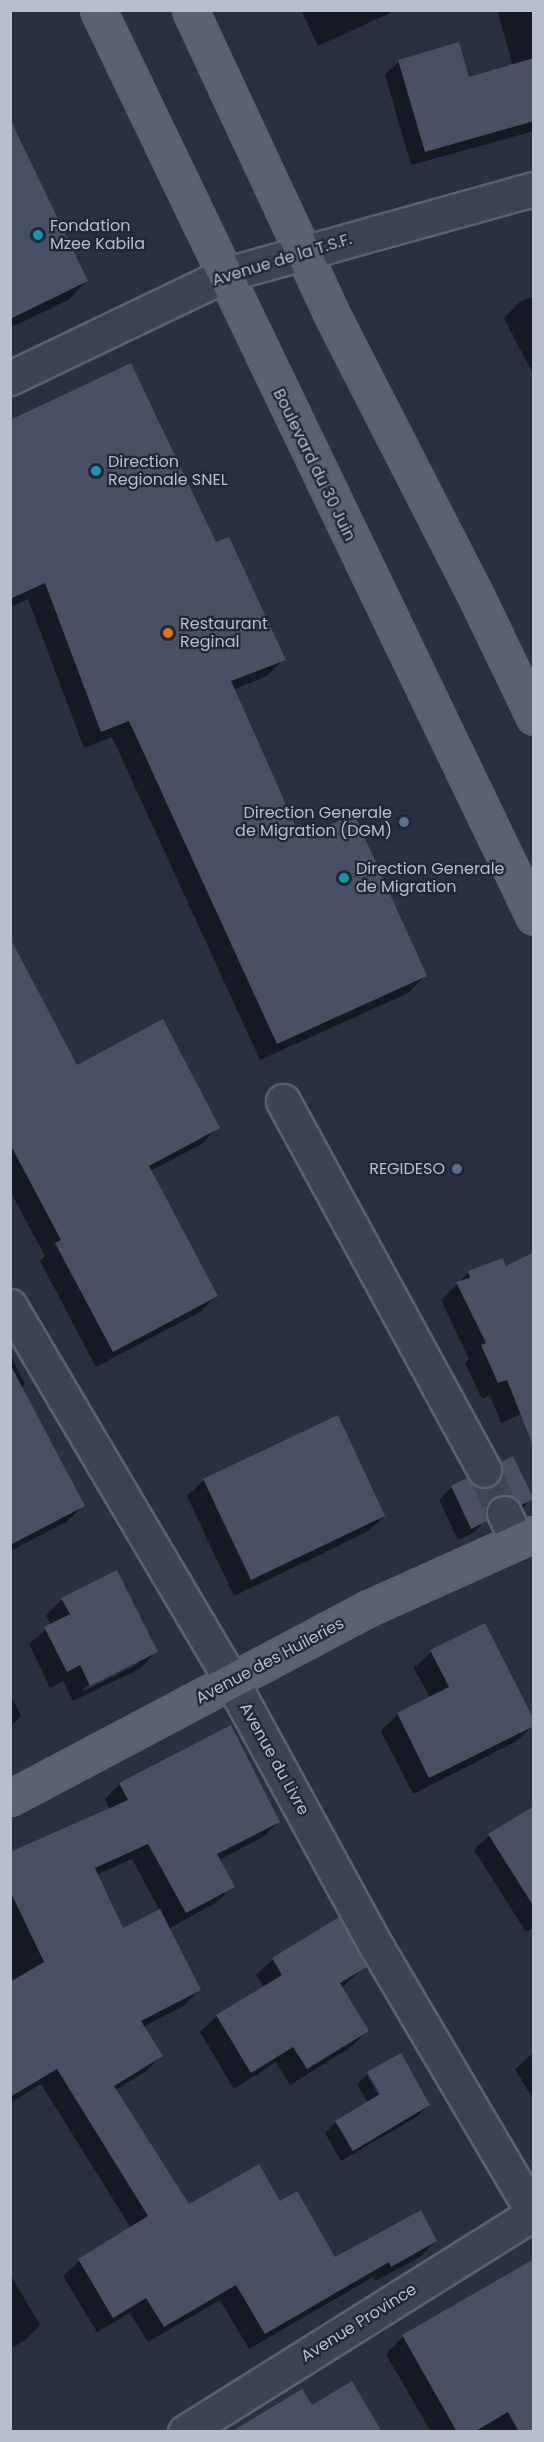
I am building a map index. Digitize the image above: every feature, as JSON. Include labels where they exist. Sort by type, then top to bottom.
[{"type":"main road","name":"Boulevard du 30 Juin","points":[[98,10],[227,274],[258,348],[534,917]]},
{"type":"main road","points":[[190,10],[331,313],[473,590],[534,717]]},
{"type":"main road","name":"Avenue des Huileries","points":[[10,1798],[518,1529]]},
{"type":"street","name":"Avenue de la T.S.F.","points":[[10,378],[227,274],[534,189]]},
{"type":"street","points":[[283,1101],[484,1470]]},
{"type":"street","name":"Avenue du Livre","points":[[10,1306],[232,1682],[375,1944],[533,2214]]},
{"type":"street","name":"Avenue Province","points":[[185,2432],[533,2214]]},
{"type":"building","points":[[459,42],[469,77],[534,58],[534,121],[425,152],[398,60]]},
{"type":"building","name":"Fondation Mzee Kabila","points":[[10,119],[88,281],[10,319]]},
{"type":"building","points":[[131,363],[216,542],[229,537],[286,660],[231,681],[301,838],[354,814],[427,976],[277,1044],[129,721],[101,732],[45,583],[10,599],[10,420]]},
{"type":"building","points":[[10,938],[77,1065],[163,1019],[220,1128],[149,1166],[218,1296],[113,1352],[55,1243],[61,1240],[10,1144]]},
{"type":"building","points":[[534,1252],[534,1443],[532,1443],[507,1380],[498,1383],[481,1345],[486,1343],[456,1282],[470,1278],[468,1271],[503,1258],[506,1266]]},
{"type":"building","points":[[10,1364],[85,1506],[10,1545]]},
{"type":"building","points":[[338,1415],[385,1516],[251,1580],[203,1479]]},
{"type":"building","points":[[513,1456],[534,1499],[521,1505],[515,1498],[506,1494],[496,1496],[489,1502],[485,1511],[487,1521],[471,1529],[451,1486],[467,1478],[475,1486],[483,1489],[492,1487],[500,1479],[503,1471],[501,1462]]},
{"type":"building","points":[[117,1570],[158,1652],[90,1686],[80,1665],[67,1672],[44,1627],[70,1614],[61,1598]]},
{"type":"building","points":[[485,1623],[534,1720],[534,1726],[429,1778],[397,1713],[449,1687],[430,1650]]},
{"type":"building","points":[[231,1725],[280,1822],[217,1854],[235,1887],[186,1913],[148,1844],[95,1868],[123,1928],[160,1909],[201,1990],[141,2021],[163,2056],[114,2086],[189,2204],[259,2164],[280,2201],[297,2191],[335,2257],[421,2210],[437,2241],[391,2267],[389,2262],[265,2334],[236,2285],[164,2327],[146,2298],[113,2318],[78,2259],[148,2216],[57,2069],[10,2097],[10,1982],[44,1962],[10,1891],[10,1852],[128,1800],[119,1783]]},
{"type":"building","points":[[534,1806],[534,1907],[488,1834]]},
{"type":"building","points":[[339,1917],[367,1967],[340,1983],[369,2031],[307,2069],[293,2047],[251,2073],[216,2015],[282,1975],[272,1958]]},
{"type":"building","points":[[401,2053],[430,2105],[353,2151],[335,2121],[380,2094],[367,2072]]},
{"type":"building","points":[[534,2259],[534,2432],[519,2432],[508,2412],[474,2432],[457,2432],[402,2335]]},
{"type":"building","points":[[352,2381],[382,2432],[231,2432],[302,2389],[312,2405]]},
{"type":"tunnel","points":[[484,1470],[504,1513]]},
{"type":"place","name":"Fondation Mzee Kabila","points":[[38,235]]},
{"type":"place","name":"Direction Regionale SNEL","points":[[96,471]]},
{"type":"place","name":"Restaurant Reginal","points":[[168,633]]},
{"type":"place","name":"Direction Generale de Migration (DGM)","points":[[404,822]]},
{"type":"place","name":"Direction Generale de Migration","points":[[344,878]]},
{"type":"place","name":"REGIDESO","points":[[457,1169]]}]
